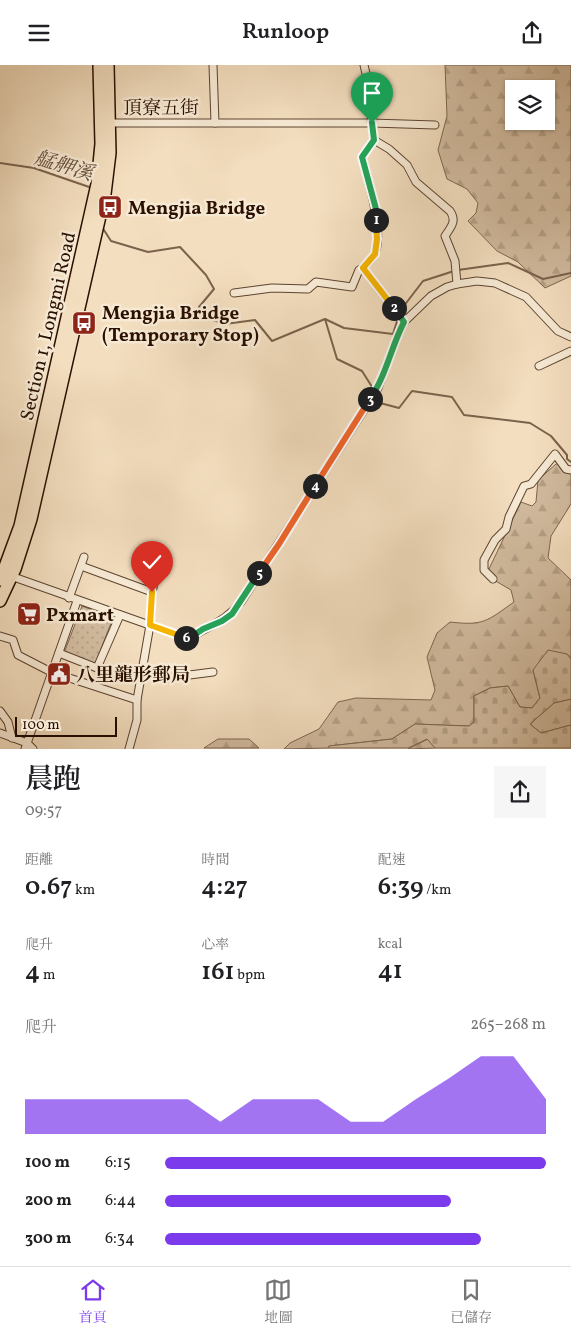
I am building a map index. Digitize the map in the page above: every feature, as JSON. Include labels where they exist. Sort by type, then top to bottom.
[{"type":"main road","name":"Section 1, Longmi Road","points":[[4,571],[31,519],[92,251],[99,191],[101,144],[98,65]]},
{"type":"main road","name":"Section 1, Longmi Road","points":[[0,601],[4,571],[23,513],[99,191],[109,161],[108,65]]},
{"type":"street","name":"頂寮五街","points":[[110,123],[215,123],[213,65]]},
{"type":"street","points":[[234,293],[272,288],[308,289],[316,282],[352,287],[359,270],[375,254],[377,239],[376,209],[362,157],[374,140],[368,78],[364,65]]},
{"type":"street","points":[[215,123],[435,125]]},
{"type":"street","points":[[374,140],[389,149],[407,165],[416,182],[454,216],[454,221],[445,235],[455,261],[456,281]]},
{"type":"street","points":[[363,268],[404,322]]},
{"type":"street","points":[[4,571],[68,598],[188,639],[232,614],[378,388],[404,322],[431,296],[456,281],[477,281],[495,283],[526,297],[569,341],[571,350],[539,365]]},
{"type":"street","points":[[558,331],[571,337]]},
{"type":"street","points":[[493,579],[484,570],[484,560],[495,540],[506,529],[509,517],[524,486],[531,484],[555,454],[566,469],[571,471]]},
{"type":"street","points":[[68,598],[84,557]]},
{"type":"street","points":[[81,566],[152,592]]},
{"type":"street","points":[[129,749],[138,720],[137,700],[150,625],[152,592],[155,579]]},
{"type":"street","points":[[0,733],[28,747],[51,673],[77,601]]},
{"type":"street","points":[[58,653],[97,668],[120,615]]},
{"type":"street","points":[[0,636],[12,640],[18,655],[51,673],[137,700]]},
{"type":"street","points":[[142,670],[166,678],[213,672]]},
{"type":"street","points":[[0,711],[8,722],[12,738]]},
{"type":"green space","points":[[445,65],[571,65],[571,276],[545,288],[518,262],[497,251],[468,221],[476,213],[478,203],[467,189],[447,179],[438,150],[447,116]]},
{"type":"green space","points":[[556,464],[562,464],[571,474],[571,504],[551,536],[548,558],[571,580],[571,659],[567,654],[533,670],[540,698],[532,708],[520,707],[508,686],[490,688],[474,696],[474,722],[469,726],[415,724],[392,739],[329,746],[328,748],[284,749],[290,743],[319,729],[338,702],[356,698],[431,700],[435,690],[427,657],[437,633],[450,622],[471,623],[485,621],[514,602],[511,590],[487,576],[488,571],[521,502],[532,506],[536,502],[538,480]]},
{"type":"green space","points":[[82,606],[113,618],[95,664],[64,653]]},
{"type":"green space","points":[[548,650],[567,654],[571,659],[571,699],[554,703],[530,724],[541,733],[571,725],[571,748],[435,748],[427,739],[408,748],[328,748],[329,746],[392,739],[415,724],[469,726],[474,722],[474,696],[490,688],[508,686],[520,707],[532,708],[540,698],[533,670]]},
{"type":"green space","points":[[571,699],[571,725],[541,733],[530,724],[554,703]]},
{"type":"green space","points":[[218,739],[249,739],[259,748],[204,748]]},
{"type":"green space","points":[[428,739],[435,748],[408,749]]},
{"type":"waterway","name":"艋舺溪","points":[[0,163],[34,168],[92,188]]},
{"type":"waterway","name":"艋舺溪","points":[[102,227],[111,241],[148,252],[180,247],[206,275],[214,289],[199,307],[207,318],[225,324],[255,320],[272,341],[325,319],[337,359],[362,371],[374,390]]},
{"type":"waterway","points":[[458,270],[508,263],[543,279],[571,273]]},
{"type":"waterway","points":[[400,311],[423,281],[454,271]]},
{"type":"waterway","points":[[325,319],[344,328],[393,334],[398,318]]},
{"type":"waterway","name":"艋舺溪","points":[[376,394],[380,403],[399,408],[412,391],[452,397],[464,415],[530,423],[551,436],[571,462]]},
{"type":"place","name":"Mengjia Bridge","points":[[110,207]]},
{"type":"place","name":"Mengjia Bridge (Temporary Stop)","points":[[84,323]]},
{"type":"place","name":"Pxmart","points":[[29,614]]},
{"type":"place","name":"八里龍形郵局","points":[[59,674]]},
{"type":"route","points":[[152,592],[150,625],[188,639],[232,614],[378,388],[404,322],[363,268],[375,254],[377,239],[376,209],[362,157],[374,140],[372,123]]}]
